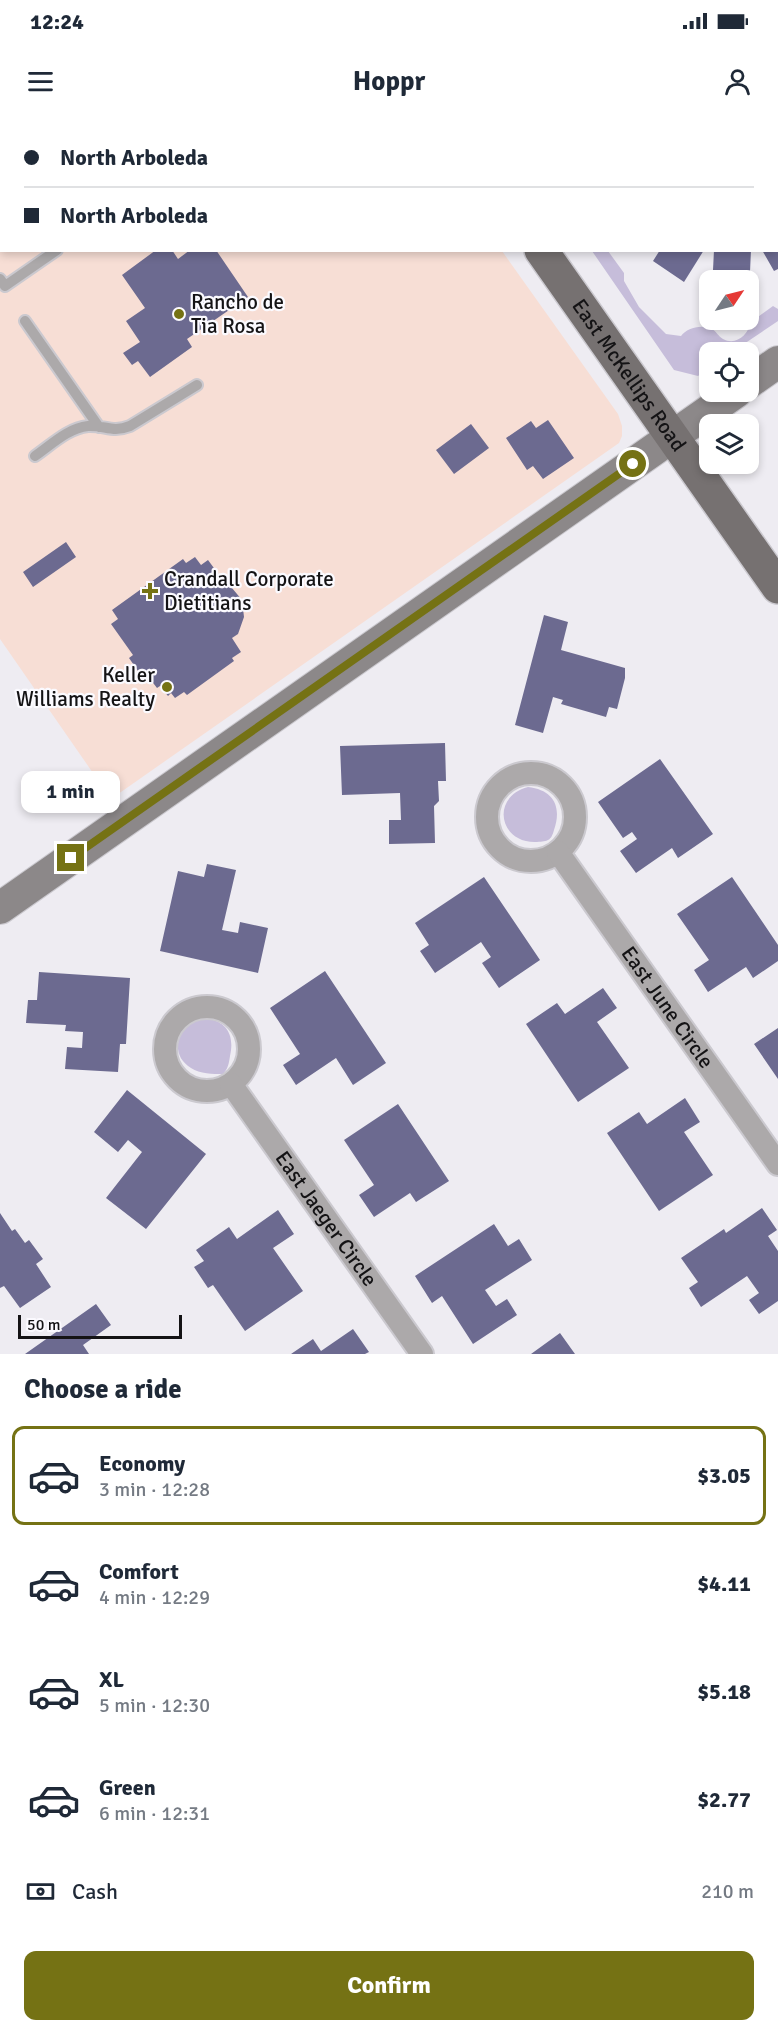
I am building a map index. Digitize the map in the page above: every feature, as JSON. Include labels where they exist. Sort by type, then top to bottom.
[{"type":"main road","name":"East McKellips Road","points":[[542,252],[778,587]]},
{"type":"street","points":[[759,375],[778,362]]},
{"type":"street","points":[[0,908],[721,402]]},
{"type":"street","name":"East June Circle","points":[[558,852],[778,1164]]},
{"type":"street","name":"East Jaeger Circle","points":[[231,1084],[422,1354]]},
{"type":"lane","points":[[0,279],[5,286],[54,252]]},
{"type":"lane","points":[[25,321],[99,427]]},
{"type":"lane","points":[[35,456],[71,430],[91,426],[120,430],[165,406],[197,385]]},
{"type":"shaded area","points":[[0,252],[503,252],[618,414],[622,426],[619,443],[111,799],[0,639]]},
{"type":"shaded area","points":[[593,252],[609,252],[624,273],[624,281],[639,307],[666,334],[681,336],[699,327],[699,330],[713,330],[728,341],[737,340],[747,330],[759,330],[759,316],[773,306],[778,309],[778,321],[747,342],[699,342],[698,376],[674,370]]},
{"type":"shaded area","points":[[528,787],[550,796],[556,807],[554,830],[552,836],[546,841],[524,841],[514,836],[507,828],[504,819],[504,809],[508,800],[516,792]]},
{"type":"shaded area","points":[[203,1018],[223,1025],[230,1035],[230,1059],[223,1074],[195,1070],[179,1055],[178,1047],[182,1033],[195,1021]]},
{"type":"building","name":"Rancho de Tia Rosa","points":[[153,252],[173,252],[178,259],[187,252],[217,252],[248,297],[187,339],[192,347],[150,377],[138,361],[132,365],[123,353],[140,342],[126,321],[145,308],[122,275]]},
{"type":"building","points":[[659,252],[703,252],[684,282],[653,261]]},
{"type":"building","points":[[714,252],[751,252],[750,270],[713,270]]},
{"type":"building","points":[[763,252],[778,252],[778,269],[774,271]]},
{"type":"building","points":[[548,420],[574,458],[543,479],[533,466],[527,470],[506,438],[531,421],[536,428]]},
{"type":"building","points":[[471,424],[489,448],[454,474],[436,450]]},
{"type":"building","points":[[66,542],[76,557],[33,587],[23,572]]},
{"type":"building","points":[[195,557],[201,565],[208,560],[228,587],[232,588],[242,600],[244,617],[238,634],[232,638],[241,652],[232,658],[234,661],[187,695],[184,692],[175,698],[171,693],[168,696],[160,686],[157,688],[144,671],[140,674],[129,658],[133,655],[111,624],[118,619],[112,610],[183,559],[186,563]]},
{"type":"building","points":[[544,615],[568,622],[561,650],[625,668],[625,678],[617,709],[609,707],[606,717],[561,704],[563,700],[553,697],[543,733],[515,725]]},
{"type":"building","points":[[445,743],[446,781],[438,781],[439,801],[434,806],[435,843],[389,844],[389,820],[401,820],[400,793],[342,795],[340,746]]},
{"type":"building","points":[[660,759],[713,834],[678,858],[672,848],[636,873],[620,851],[637,839],[632,832],[623,838],[598,802]]},
{"type":"building","points":[[207,864],[236,870],[222,930],[238,933],[240,922],[268,928],[258,973],[160,951],[178,871],[204,877]]},
{"type":"building","points":[[484,877],[540,960],[499,988],[482,963],[491,957],[481,942],[435,973],[420,951],[429,945],[415,923]]},
{"type":"building","points":[[732,877],[778,945],[778,961],[753,978],[746,967],[708,992],[694,970],[709,960],[677,914]]},
{"type":"building","points":[[325,971],[386,1063],[353,1085],[336,1058],[296,1085],[283,1065],[300,1054],[270,1008]]},
{"type":"building","points":[[39,972],[130,978],[126,1044],[120,1044],[118,1072],[65,1069],[67,1047],[82,1048],[83,1032],[65,1031],[66,1025],[26,1023],[28,1000],[37,1000]]},
{"type":"building","points":[[603,988],[617,1008],[597,1022],[629,1068],[578,1102],[526,1024],[557,1003],[565,1014]]},
{"type":"building","points":[[778,1028],[778,1079],[754,1044]]},
{"type":"building","points":[[127,1090],[206,1154],[146,1229],[106,1198],[142,1152],[128,1140],[118,1152],[94,1132]]},
{"type":"building","points":[[685,1098],[700,1122],[684,1132],[713,1175],[659,1211],[607,1133],[639,1112],[647,1124]]},
{"type":"building","points":[[398,1104],[449,1181],[416,1202],[410,1193],[374,1217],[359,1195],[374,1185],[344,1140]]},
{"type":"building","points":[[762,1208],[777,1230],[768,1236],[778,1251],[778,1301],[759,1314],[749,1300],[759,1293],[747,1276],[701,1307],[689,1288],[698,1282],[681,1258],[724,1229],[726,1233]]},
{"type":"building","points":[[278,1210],[294,1234],[273,1248],[303,1291],[245,1331],[213,1285],[208,1288],[194,1267],[204,1261],[196,1250],[229,1227],[237,1239]]},
{"type":"building","points":[[0,1213],[12,1231],[15,1229],[25,1243],[29,1240],[43,1259],[36,1264],[51,1287],[20,1308],[4,1286],[0,1288]]},
{"type":"building","points":[[494,1224],[508,1246],[519,1239],[532,1260],[485,1290],[496,1306],[507,1299],[517,1315],[473,1344],[442,1296],[432,1303],[415,1276]]},
{"type":"building","points":[[96,1304],[111,1325],[83,1345],[89,1354],[25,1354]]},
{"type":"building","points":[[353,1329],[369,1352],[365,1354],[291,1354],[313,1339],[321,1351]]},
{"type":"building","points":[[560,1333],[575,1354],[531,1354]]},
{"type":"place","name":"Rancho de Tia Rosa","points":[[179,314]]},
{"type":"place","name":"Crandall Corporate Dietitians","points":[[150,591]]},
{"type":"place","name":"Keller Williams Realty","points":[[167,687]]},
{"type":"route","points":[[71,858],[633,464]]}]
